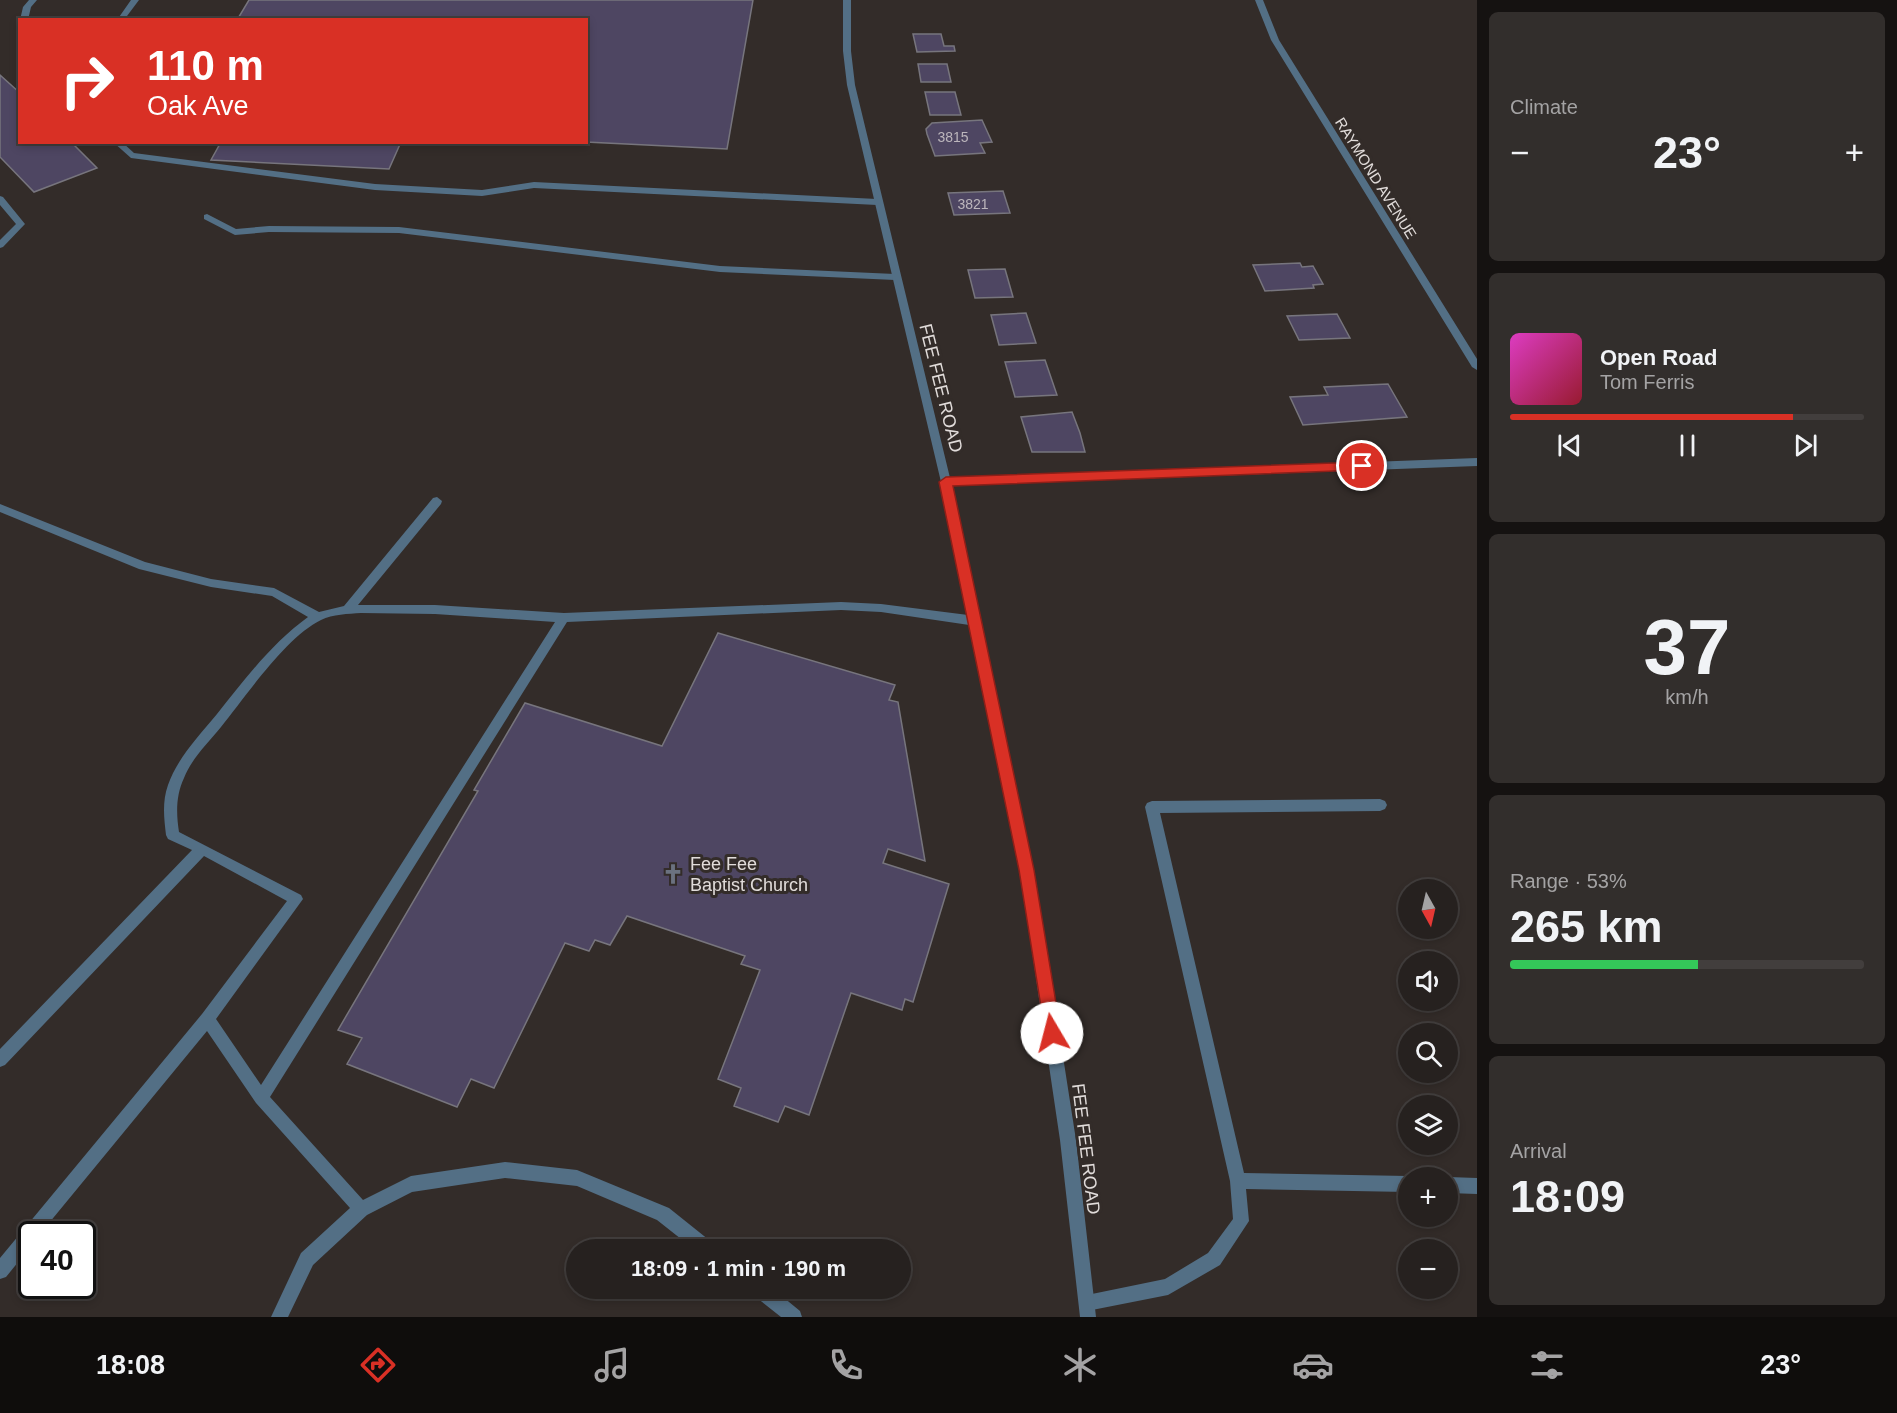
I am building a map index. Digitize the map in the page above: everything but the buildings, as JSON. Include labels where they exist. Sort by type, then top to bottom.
[{"type":"street","points":[[24,18],[27,7],[33,0]]},
{"type":"street","points":[[122,18],[135,0]]},
{"type":"street","name":"FEE FEE ROAD","points":[[847,0],[847,51],[851,86],[946,482],[1030,892],[1068,1140],[1087,1310]]},
{"type":"street","name":"RAYMOND AVENUE","points":[[1258,0],[1275,40],[1477,367]]},
{"type":"street","points":[[119,144],[131,155],[375,188],[482,193],[534,185],[877,202]]},
{"type":"street","points":[[0,199],[21,224],[0,245]]},
{"type":"street","points":[[207,217],[235,232],[269,229],[399,230],[720,269],[895,276]]},
{"type":"street","points":[[946,482],[1477,462]]},
{"type":"street","points":[[347,610],[437,501]]},
{"type":"street","points":[[0,508],[142,566],[211,582],[274,592],[317,616]]},
{"type":"street","points":[[0,1271],[207,1019],[296,899],[173,835],[168,814],[171,790],[191,754],[277,652],[317,616],[347,610],[444,610],[564,618],[841,606],[881,608],[976,621]]},
{"type":"street","points":[[261,1098],[564,618]]},
{"type":"street","points":[[1087,1310],[1168,1287],[1214,1259],[1241,1221],[1238,1181],[1152,807],[1380,805]]},
{"type":"street","points":[[0,1060],[202,849]]},
{"type":"street","points":[[207,1019],[261,1098],[361,1209]]},
{"type":"street","points":[[279,1317],[307,1259],[361,1209],[411,1184],[505,1170],[578,1178],[663,1214],[694,1239]]},
{"type":"street","points":[[1238,1181],[1398,1184]]},
{"type":"street","points":[[1458,1185],[1477,1186]]},
{"type":"street","points":[[772,1299],[794,1317]]},
{"type":"place","name":"Fee Fee Baptist Church","points":[[673,874]]},
{"type":"route","points":[[1052,1033],[1027,870],[946,482],[1362,466]]}]
